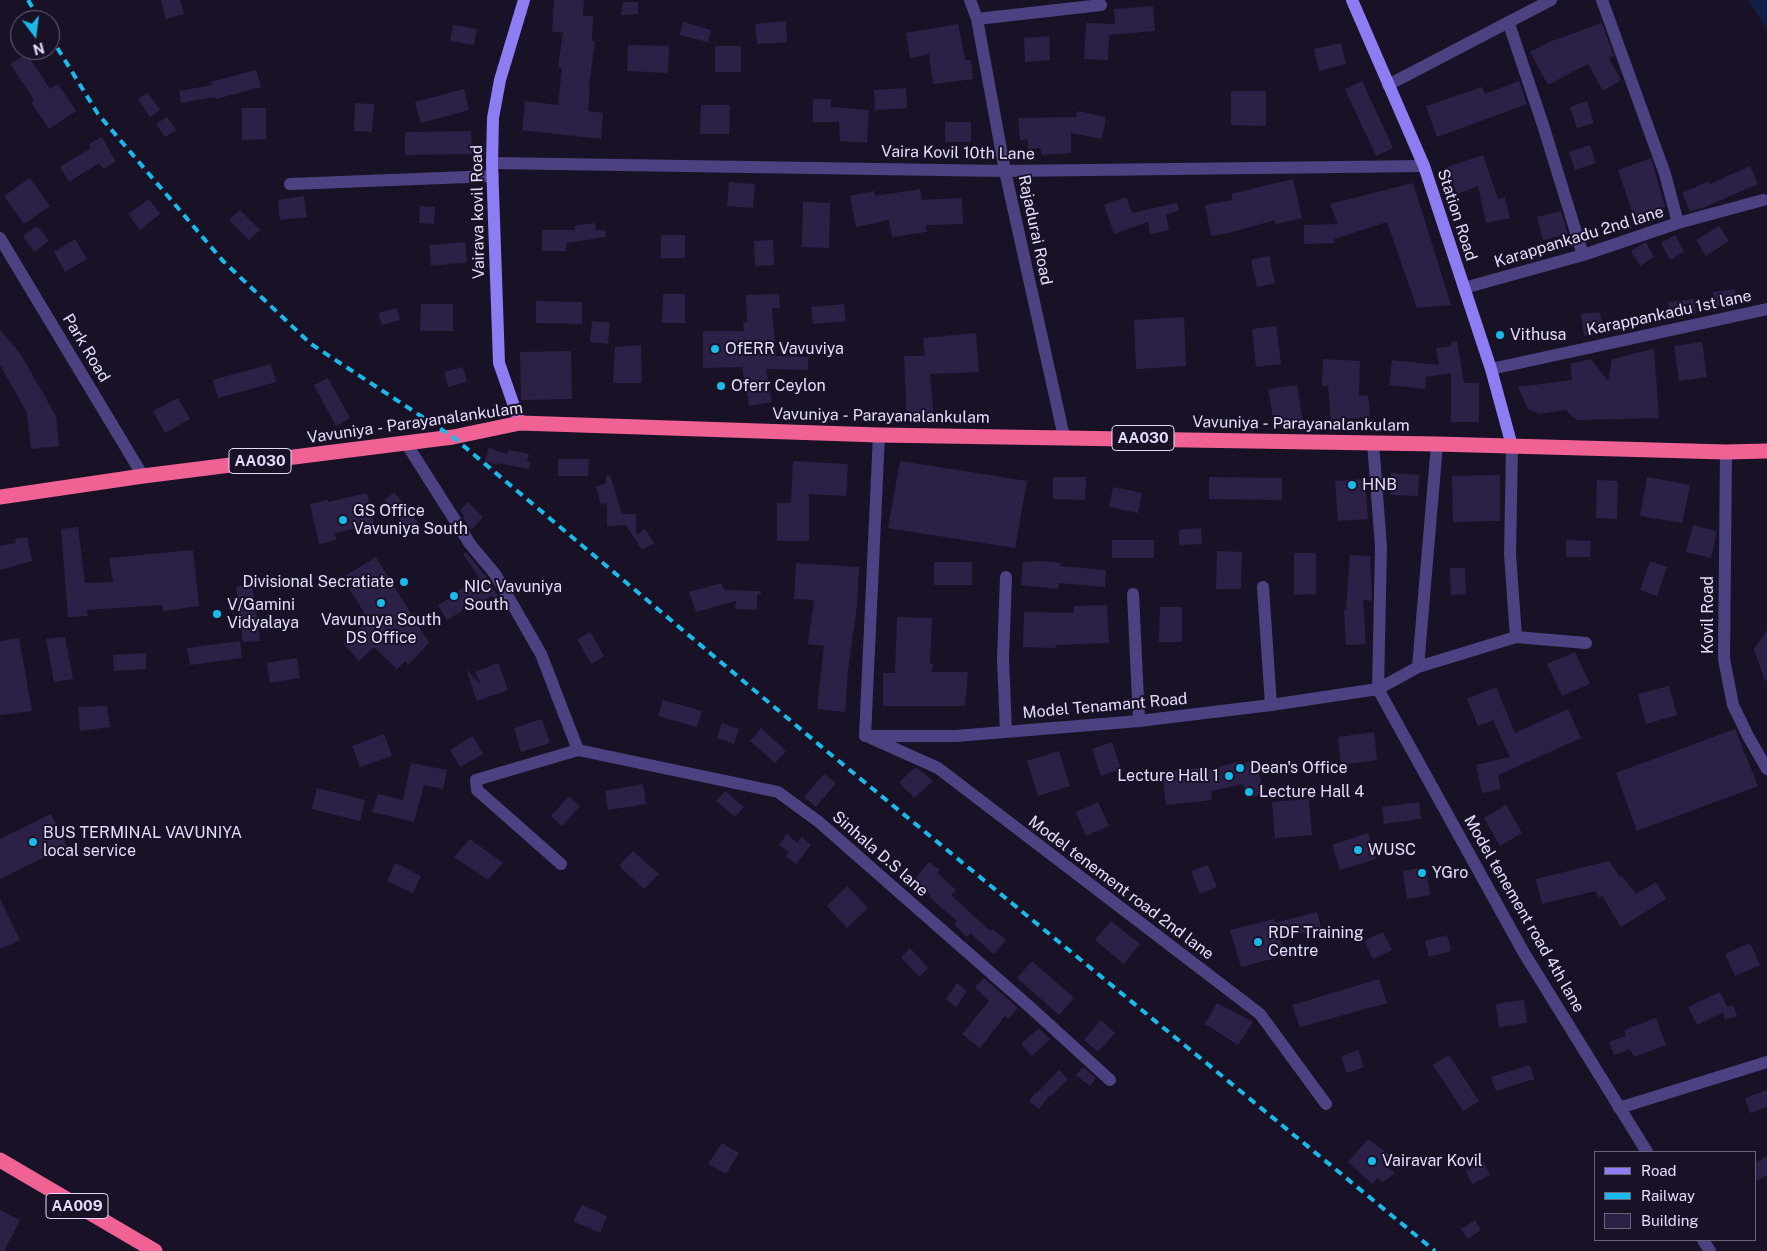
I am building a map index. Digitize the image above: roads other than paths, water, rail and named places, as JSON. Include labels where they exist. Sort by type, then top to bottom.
[{"type":"highway","name":"Vavuniya - Parayanalankulam","points":[[0,497],[143,476],[406,443],[520,423],[879,434],[1437,444],[1726,452],[1767,451]]},
{"type":"highway","name":"AA009","points":[[0,1160],[155,1251]]},
{"type":"main road","name":"Vairava kovil Road","points":[[520,423],[499,363],[493,118],[500,80],[524,0]]},
{"type":"main road","name":"Station Road","points":[[1352,0],[1424,166],[1491,368],[1512,446]]},
{"type":"street","name":"Rajadurai Road","points":[[970,0],[977,19],[1005,171],[1064,437]]},
{"type":"street","points":[[1388,85],[1509,24],[1551,0]]},
{"type":"street","name":"Karappankadu 2nd lane","points":[[1464,288],[1583,255],[1678,223],[1665,174],[1602,0]]},
{"type":"street","points":[[977,19],[1101,5]]},
{"type":"street","points":[[1509,24],[1544,125],[1583,255]]},
{"type":"street","name":"Vaira Kovil 10th Lane","points":[[290,184],[493,169],[1005,171],[1424,166]]},
{"type":"street","points":[[1678,223],[1764,200]]},
{"type":"street","name":"Park Road","points":[[0,238],[143,476]]},
{"type":"street","name":"Karappankadu 1st lane","points":[[1491,368],[1767,309]]},
{"type":"street","points":[[865,736],[879,434]]},
{"type":"street","points":[[406,443],[470,544],[495,574],[541,654],[578,750]]},
{"type":"street","points":[[1372,443],[1380,547],[1378,689]]},
{"type":"street","points":[[1418,667],[1437,444]]},
{"type":"street","points":[[1512,446],[1510,554],[1516,637],[1586,643]]},
{"type":"street","name":"Kovil Road","points":[[1726,452],[1724,659],[1733,706],[1748,738],[1767,769]]},
{"type":"street","points":[[1006,577],[1003,658],[1006,732]]},
{"type":"street","points":[[1263,587],[1271,705]]},
{"type":"street","points":[[1133,594],[1139,721]]},
{"type":"street","name":"Model Tenamant Road","points":[[865,736],[956,736],[1139,721],[1271,705],[1378,689],[1418,667],[1516,637]]},
{"type":"street","name":"Model tenement road 4th lane","points":[[1378,689],[1524,953],[1646,1151]]},
{"type":"street","name":"Model tenement road 2nd lane","points":[[865,736],[938,768],[1260,1014],[1326,1104]]},
{"type":"street","name":"Sinhala D.S lane","points":[[561,864],[477,790],[476,780],[578,750],[778,792],[818,822],[1031,1008],[1110,1080]]},
{"type":"street","points":[[1620,1108],[1767,1062]]},
{"type":"water","points":[[1748,0],[1767,0],[1767,28]]},
{"type":"railway","points":[[28,0],[34,10]]},
{"type":"railway","points":[[60,52],[98,114],[223,261],[311,344],[453,437],[823,748],[1435,1251]]},
{"type":"place","name":"Vithusa","points":[[1500,335]]},
{"type":"place","name":"OfERR Vavuviya","points":[[715,349]]},
{"type":"place","name":"Oferr Ceylon","points":[[721,386]]},
{"type":"place","name":"HNB","points":[[1352,485]]},
{"type":"place","name":"GS Office Vavuniya South","points":[[343,520]]},
{"type":"place","name":"Divisional Secratiate","points":[[404,582]]},
{"type":"place","name":"NIC Vavuniya South","points":[[454,596]]},
{"type":"place","name":"Vavunuya South DS Office","points":[[381,603]]},
{"type":"place","name":"V/Gamini Vidyalaya","points":[[217,614]]},
{"type":"place","name":"Dean's Office","points":[[1240,768]]},
{"type":"place","name":"Lecture Hall 1","points":[[1229,776]]},
{"type":"place","name":"Lecture Hall 4","points":[[1249,792]]},
{"type":"place","name":"BUS TERMINAL VAVUNIYA local service","points":[[33,842]]},
{"type":"place","name":"WUSC","points":[[1358,850]]},
{"type":"place","name":"YGro","points":[[1422,873]]},
{"type":"place","name":"RDF Training Centre","points":[[1258,942]]},
{"type":"place","name":"Vairavar Kovil","points":[[1372,1161]]}]
